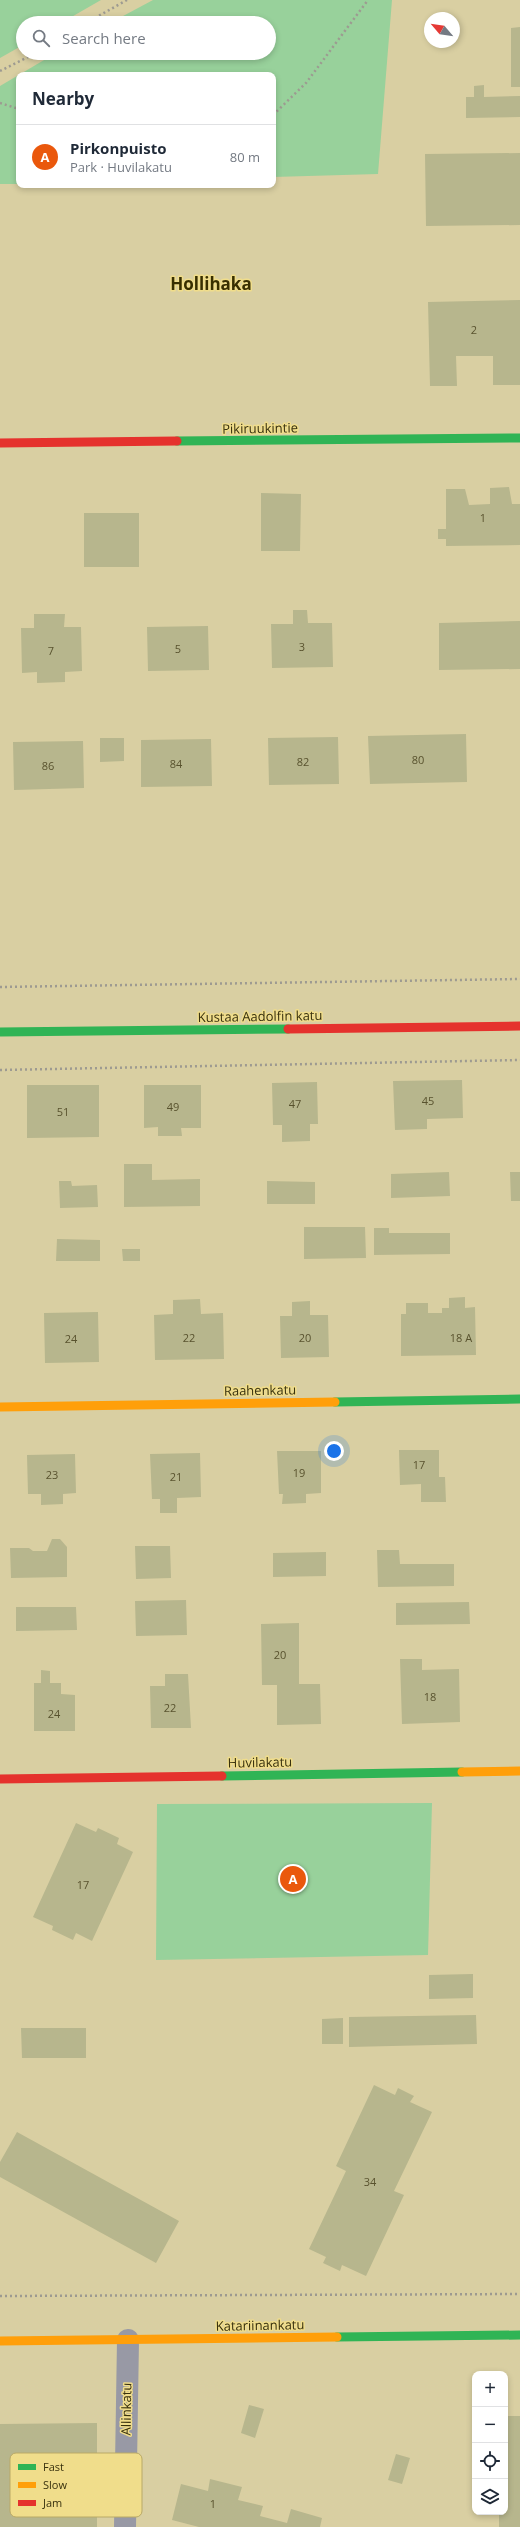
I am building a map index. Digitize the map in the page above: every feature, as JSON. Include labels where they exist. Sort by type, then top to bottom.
[{"type":"street","name":"Pikiruukintie","points":[[0,443],[520,438]]},
{"type":"street","name":"Kustaa Aadolfin katu","points":[[0,1032],[520,1026]]},
{"type":"street","name":"Raahenkatu","points":[[0,1407],[520,1399]]},
{"type":"street","name":"Huvilakatu","points":[[0,1779],[520,1771]]},
{"type":"street","name":"Katariinankatu","points":[[0,2341],[520,2335]]},
{"type":"street","name":"Allinkatu","points":[[126,2453],[128,2340]]},
{"type":"street","name":"Allinkatu","points":[[125,2517],[125,2527]]},
{"type":"path","points":[[98,16],[127,0]]},
{"type":"path","points":[[276,112],[306,83],[368,0]]},
{"type":"path","points":[[0,71],[22,60]]},
{"type":"path","points":[[0,103],[16,108]]},
{"type":"path","points":[[0,987],[520,979]]},
{"type":"path","points":[[0,1070],[520,1060]]},
{"type":"path","points":[[0,2296],[156,2293],[520,2294]]},
{"type":"green space","points":[[0,0],[101,0],[73,16],[16,16],[16,49],[0,58]]},
{"type":"green space","points":[[153,0],[392,0],[378,174],[276,177],[276,72],[24,72],[44,60],[276,60],[276,16],[123,16]]},
{"type":"green space","points":[[16,77],[16,184],[0,184],[0,86]]},
{"type":"green space","points":[[432,1803],[428,1955],[156,1960],[157,1804]]},
{"type":"building","points":[[520,27],[520,87],[511,87],[511,28]]},
{"type":"building","points":[[484,85],[484,97],[520,96],[520,117],[466,118],[466,97],[474,97],[474,86]]},
{"type":"building","points":[[520,153],[520,225],[426,226],[425,154]]},
{"type":"building","points":[[520,300],[520,385],[493,385],[493,356],[456,356],[457,386],[430,386],[428,302]]},
{"type":"building","points":[[509,487],[512,504],[520,504],[520,545],[446,546],[446,539],[438,539],[438,529],[446,529],[446,489],[465,489],[469,505],[490,504],[490,488]]},
{"type":"building","points":[[261,493],[301,494],[300,551],[261,551]]},
{"type":"building","points":[[84,513],[139,513],[139,567],[84,567]]},
{"type":"building","points":[[293,610],[307,610],[308,623],[332,623],[333,667],[272,668],[271,624],[293,624]]},
{"type":"building","points":[[34,614],[65,614],[64,627],[81,627],[82,671],[65,672],[65,682],[37,683],[37,672],[22,673],[21,628],[34,628]]},
{"type":"building","points":[[520,621],[520,669],[439,670],[439,623]]},
{"type":"building","points":[[208,626],[209,670],[148,671],[147,627]]},
{"type":"building","points":[[466,734],[467,782],[370,784],[368,736]]},
{"type":"building","points":[[338,737],[339,784],[269,785],[268,738]]},
{"type":"building","points":[[100,738],[124,738],[124,761],[100,762]]},
{"type":"building","points":[[211,739],[212,786],[141,787],[141,740]]},
{"type":"building","points":[[83,741],[84,788],[14,790],[13,742]]},
{"type":"building","points":[[462,1080],[463,1118],[427,1119],[427,1129],[395,1130],[393,1081]]},
{"type":"building","points":[[317,1082],[318,1124],[310,1124],[310,1141],[282,1142],[282,1125],[273,1125],[272,1083]]},
{"type":"building","points":[[27,1085],[99,1085],[99,1137],[27,1138]]},
{"type":"building","points":[[144,1085],[201,1085],[201,1128],[181,1128],[182,1136],[158,1136],[158,1127],[144,1128]]},
{"type":"building","points":[[124,1164],[152,1164],[152,1180],[200,1179],[200,1206],[124,1207]]},
{"type":"building","points":[[449,1172],[450,1196],[391,1198],[391,1174]]},
{"type":"building","points":[[510,1172],[520,1172],[520,1201],[511,1201]]},
{"type":"building","points":[[59,1181],[71,1181],[72,1186],[97,1185],[98,1207],[60,1208]]},
{"type":"building","points":[[267,1181],[315,1182],[315,1204],[267,1204]]},
{"type":"building","points":[[304,1227],[365,1227],[366,1258],[304,1259]]},
{"type":"building","points":[[374,1228],[389,1228],[389,1233],[450,1233],[450,1254],[374,1255]]},
{"type":"building","points":[[57,1239],[100,1240],[100,1261],[56,1261]]},
{"type":"building","points":[[122,1249],[140,1249],[140,1261],[123,1261]]},
{"type":"building","points":[[465,1297],[465,1308],[475,1307],[476,1355],[401,1356],[401,1314],[406,1314],[406,1303],[428,1303],[428,1313],[442,1313],[442,1308],[449,1308],[449,1298]]},
{"type":"building","points":[[200,1299],[201,1314],[223,1313],[224,1359],[155,1360],[154,1315],[173,1314],[173,1300]]},
{"type":"building","points":[[310,1301],[310,1315],[328,1315],[329,1357],[281,1358],[280,1316],[292,1316],[292,1302]]},
{"type":"building","points":[[98,1312],[99,1362],[45,1363],[44,1313]]},
{"type":"building","points":[[399,1450],[439,1450],[439,1477],[445,1477],[446,1502],[421,1502],[421,1484],[400,1485]]},
{"type":"building","points":[[277,1451],[321,1451],[321,1493],[306,1494],[306,1503],[282,1504],[283,1494],[279,1494]]},
{"type":"building","points":[[200,1453],[201,1497],[177,1498],[177,1513],[160,1513],[160,1499],[152,1499],[150,1454]]},
{"type":"building","points":[[75,1454],[76,1493],[63,1494],[63,1504],[41,1505],[41,1494],[28,1494],[27,1455]]},
{"type":"building","points":[[52,1539],[60,1539],[67,1547],[67,1577],[11,1578],[10,1548],[29,1548],[33,1551],[47,1551]]},
{"type":"building","points":[[135,1546],[170,1546],[171,1578],[136,1579]]},
{"type":"building","points":[[377,1550],[399,1550],[400,1564],[454,1564],[454,1586],[378,1587]]},
{"type":"building","points":[[326,1552],[326,1576],[273,1577],[273,1553]]},
{"type":"building","points":[[186,1600],[187,1635],[136,1636],[135,1601]]},
{"type":"building","points":[[469,1602],[470,1624],[396,1625],[396,1603]]},
{"type":"building","points":[[16,1607],[76,1607],[77,1630],[16,1631]]},
{"type":"building","points":[[299,1623],[299,1684],[320,1684],[321,1724],[277,1725],[277,1685],[262,1685],[261,1624]]},
{"type":"building","points":[[400,1659],[422,1659],[422,1670],[459,1669],[460,1722],[402,1724]]},
{"type":"building","points":[[41,1670],[50,1671],[50,1683],[61,1683],[61,1694],[75,1695],[75,1731],[34,1731],[34,1683],[41,1683]]},
{"type":"building","points":[[165,1674],[188,1674],[191,1728],[151,1728],[150,1686],[165,1686]]},
{"type":"building","points":[[76,1823],[96,1832],[98,1828],[119,1838],[117,1844],[133,1852],[92,1941],[76,1933],[73,1940],[52,1930],[53,1926],[33,1917]]},
{"type":"building","points":[[473,1974],[473,1998],[429,1999],[429,1975]]},
{"type":"building","points":[[476,2015],[477,2044],[349,2047],[349,2017]]},
{"type":"building","points":[[343,2018],[343,2044],[322,2044],[322,2019]]},
{"type":"building","points":[[21,2028],[86,2028],[86,2058],[22,2058]]},
{"type":"building","points":[[374,2085],[395,2095],[398,2088],[414,2096],[410,2102],[432,2112],[394,2191],[404,2195],[366,2276],[342,2265],[340,2271],[323,2263],[326,2257],[309,2249],[346,2171],[336,2166]]},
{"type":"building","points":[[17,2132],[179,2221],[156,2263],[0,2177],[0,2162]]},
{"type":"building","points":[[249,2405],[264,2409],[255,2438],[241,2433]]},
{"type":"building","points":[[508,2416],[520,2416],[520,2527],[499,2527],[499,2515],[508,2515]]},
{"type":"building","points":[[97,2423],[97,2453],[10,2453],[10,2517],[97,2517],[97,2527],[0,2527],[0,2424]]},
{"type":"building","points":[[396,2454],[410,2458],[402,2484],[388,2480]]},
{"type":"building","points":[[210,2479],[242,2487],[238,2500],[263,2506],[260,2516],[287,2523],[291,2509],[322,2518],[320,2527],[199,2527],[172,2520],[181,2484],[208,2491]]},
{"type":"traffic: fast","points":[[177,441],[520,438]]},
{"type":"traffic: fast","points":[[0,1032],[288,1029]]},
{"type":"traffic: fast","points":[[335,1402],[520,1399]]},
{"type":"traffic: fast","points":[[222,1776],[462,1772]]},
{"type":"traffic: fast","points":[[337,2337],[520,2335]]},
{"type":"traffic: slow","points":[[0,1407],[335,1402]]},
{"type":"traffic: slow","points":[[462,1772],[520,1771]]},
{"type":"traffic: slow","points":[[0,2341],[337,2337]]},
{"type":"traffic: jam","points":[[0,443],[177,441]]},
{"type":"traffic: jam","points":[[288,1029],[520,1026]]},
{"type":"traffic: jam","points":[[0,1779],[222,1776]]},
{"type":"place","name":"Pirkonpuisto","points":[[293,1879]]},
{"type":"district","name":"Hollihaka","points":[[211,283]]}]
